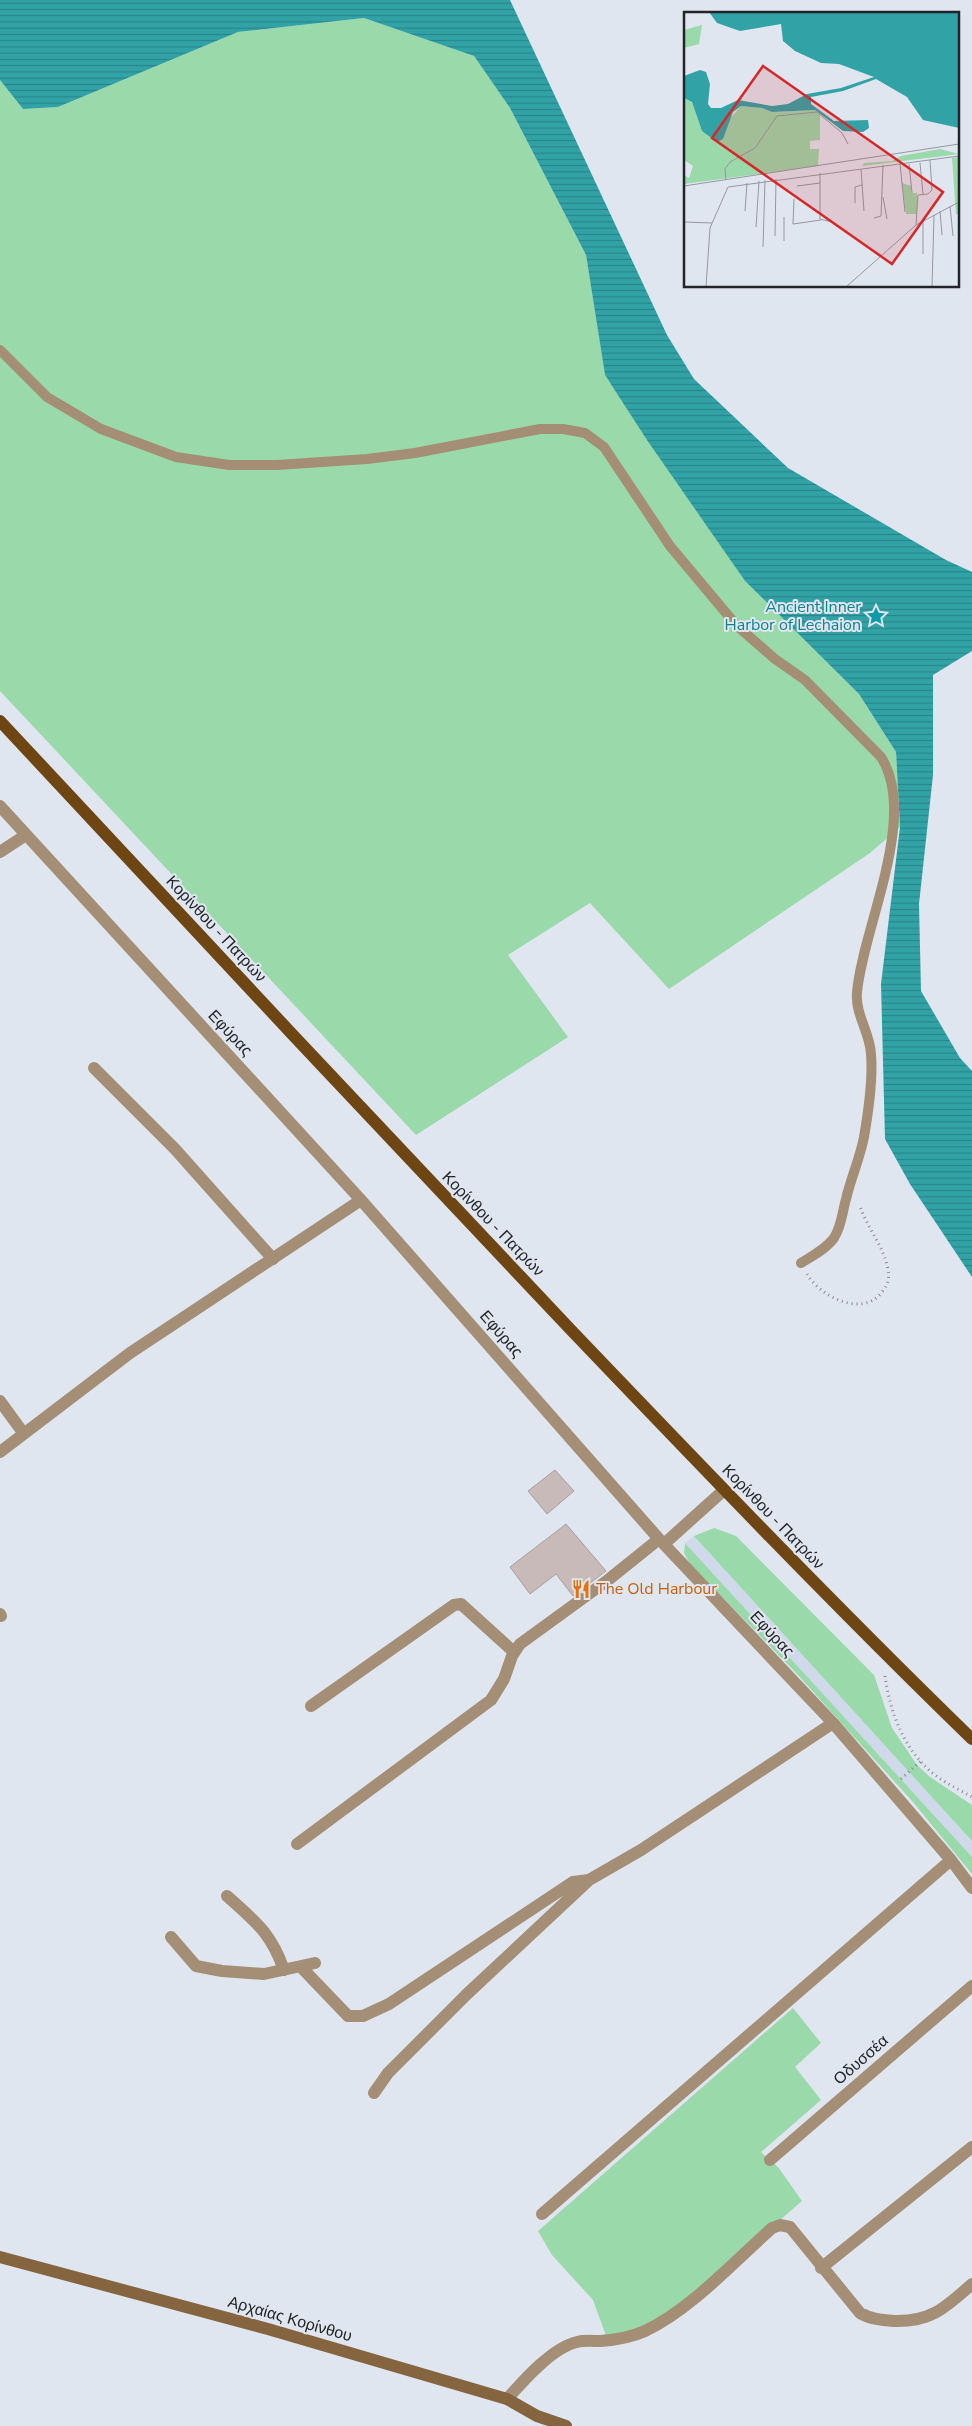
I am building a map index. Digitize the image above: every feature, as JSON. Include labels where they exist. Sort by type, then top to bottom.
[{"type":"main road","name":"Κορίνθου - Πατρών","points":[[0,721],[403,1153],[724,1490],[881,1651],[972,1740]]},
{"type":"street","name":"Εφύρας","points":[[0,806],[361,1200],[662,1542],[833,1723],[951,1860],[972,1888]]},
{"type":"street","points":[[0,852],[26,835]]},
{"type":"street","points":[[94,1068],[175,1149],[273,1259]]},
{"type":"street","points":[[0,1452],[130,1353],[361,1200]]},
{"type":"street","points":[[0,1401],[24,1434]]},
{"type":"street","points":[[297,1844],[491,1700],[504,1679],[514,1652],[520,1644],[662,1542],[724,1490]]},
{"type":"street","points":[[311,1706],[454,1605],[461,1604],[473,1612],[514,1652]]},
{"type":"street","points":[[374,2094],[388,2073],[466,1995],[589,1880],[641,1850],[833,1723]]},
{"type":"street","points":[[542,2214],[951,1860]]},
{"type":"street","points":[[301,1967],[348,2016],[362,2016],[389,2004],[573,1882],[589,1880]]},
{"type":"street","points":[[227,1896],[263,1928],[276,1948],[284,1970]]},
{"type":"street","points":[[171,1937],[196,1966],[222,1971],[264,1974],[315,1963]]},
{"type":"street","name":"Οδυσσέα","points":[[770,2160],[972,1986]]},
{"type":"street","points":[[821,2268],[972,2147]]},
{"type":"street","points":[[507,2399],[522,2382],[568,2345],[579,2341],[612,2340],[643,2332],[662,2322],[709,2285],[772,2228],[780,2225],[790,2227],[821,2268],[865,2316],[888,2320],[923,2319],[941,2311],[972,2284]]},
{"type":"street","name":"Αρχαίας Κορίνθου","points":[[0,2256],[268,2329],[507,2399],[537,2416],[566,2426]]},
{"type":"lane","points":[[0,350],[46,397],[101,429],[176,456],[229,465],[277,465],[367,459],[415,453],[540,429],[563,429],[585,433],[604,447],[670,546],[737,626],[775,659],[805,680],[881,757],[889,770],[894,788],[894,812],[886,873],[862,963],[857,993],[857,1012],[872,1053],[864,1137],[845,1200],[842,1223],[833,1239],[801,1263]]},
{"type":"path","points":[[801,1263],[811,1282],[828,1294],[846,1303],[864,1304],[879,1297],[887,1286],[889,1271],[881,1246],[866,1224],[858,1202]]},
{"type":"path","points":[[881,1651],[889,1704],[896,1723],[921,1761],[930,1770],[972,1797]]},
{"type":"path","points":[[890,1789],[921,1761]]},
{"type":"shaded area","points":[[694,1536],[972,1841],[972,1857],[685,1543]]},
{"type":"green space","points":[[364,18],[474,56],[510,108],[586,255],[605,375],[745,581],[859,694],[896,752],[900,827],[870,853],[669,989],[590,903],[508,955],[568,1037],[416,1135],[0,691],[0,80],[23,109],[58,107],[238,32]]},
{"type":"green space","points":[[714,1528],[736,1536],[874,1675],[892,1728],[917,1765],[930,1777],[972,1805],[972,1841],[694,1536]]},
{"type":"green space","points":[[685,1543],[972,1857],[972,1874],[913,1802],[797,1674],[690,1564],[684,1553]]},
{"type":"green space","points":[[793,2008],[821,2043],[795,2067],[821,2100],[761,2152],[778,2167],[802,2201],[665,2320],[608,2341],[593,2300],[552,2255],[538,2231]]},
{"type":"water","name":"Ancient Inner Harbor of Lechaion","points":[[0,0],[510,0],[667,335],[694,379],[788,468],[946,560],[972,572],[972,651],[933,675],[933,775],[919,904],[921,991],[960,1058],[972,1071],[972,1277],[910,1184],[885,1139],[881,984],[900,827],[896,752],[859,694],[745,581],[647,440],[605,375],[586,255],[510,108],[474,56],[364,18],[238,32],[58,107],[23,109],[0,80]]},
{"type":"building","points":[[555,1470],[574,1491],[547,1514],[528,1491]]},
{"type":"building","points":[[566,1524],[606,1571],[573,1596],[556,1574],[530,1594],[510,1567]]},
{"type":"place","name":"Ancient Inner Harbor of Lechaion","points":[[876,616]]},
{"type":"place","name":"The Old Harbour","points":[[581,1589]]}]
